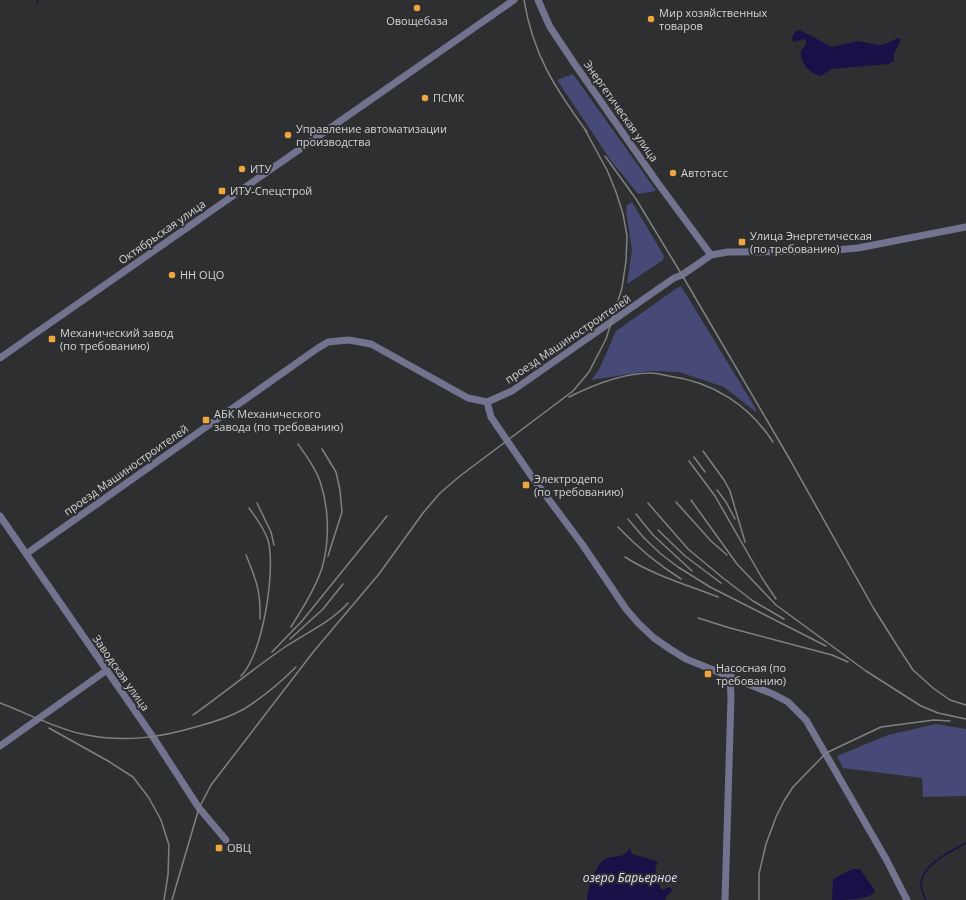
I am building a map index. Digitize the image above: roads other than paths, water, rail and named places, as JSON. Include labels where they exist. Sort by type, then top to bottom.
[{"type":"street","name":"Октябрьская улица","points":[[0,358],[514,0]]},
{"type":"street","name":"Энергетическая улица","points":[[538,0],[550,27],[574,64],[657,182],[711,255]]},
{"type":"street","points":[[711,255],[728,252],[825,251],[858,248],[966,227]]},
{"type":"street","name":"проезд Машиностроителей","points":[[26,554],[328,342],[349,340],[371,344],[468,398],[487,402],[512,391],[674,278],[682,275],[711,255]]},
{"type":"street","points":[[487,402],[491,417],[532,477],[582,544],[626,609],[639,624],[654,638],[686,659],[773,694],[788,702],[806,720],[907,900]]},
{"type":"street","name":"Заводская улица","points":[[0,516],[107,670],[200,808],[226,840]]},
{"type":"street","points":[[0,746],[107,670]]},
{"type":"street","points":[[725,900],[731,696],[730,677]]},
{"type":"water","points":[[800,30],[832,47],[858,41],[883,45],[898,38],[901,39],[894,54],[894,61],[888,64],[832,69],[820,76],[809,70],[803,63],[801,51],[806,44],[806,41],[804,39],[793,42],[792,37],[795,32]]},
{"type":"water","name":"озеро Барьерное","points":[[630,848],[632,854],[656,861],[658,863],[656,866],[656,872],[661,889],[664,890],[669,887],[672,889],[665,900],[587,900],[590,883],[599,865],[607,858],[625,854]]},
{"type":"water","points":[[853,869],[860,869],[875,892],[872,895],[862,898],[832,900],[833,879]]},
{"type":"waterway","points":[[926,900],[921,885],[922,878],[926,871],[938,860],[966,843]]},
{"type":"railway","points":[[524,0],[528,20],[539,54],[555,85],[587,132]]},
{"type":"railway","points":[[172,900],[199,808],[211,785],[314,651],[379,574],[423,513],[440,493],[460,476],[573,391],[589,372],[606,339],[622,288],[626,261],[627,236],[623,214],[616,192],[607,170],[584,128]]},
{"type":"railway","points":[[605,156],[636,199],[682,275],[789,458],[874,609],[913,670],[933,688],[950,700],[966,705]]},
{"type":"railway","points":[[569,397],[598,384],[630,375],[653,373],[685,379],[715,390],[741,406],[753,417],[773,442]]},
{"type":"railway","points":[[291,627],[316,584],[325,557],[327,535],[327,513],[320,481],[313,466],[298,444]]},
{"type":"railway","points":[[322,449],[336,472],[340,490],[342,512],[328,556]]},
{"type":"railway","points":[[703,451],[730,491],[745,542]]},
{"type":"railway","points":[[694,457],[705,472]]},
{"type":"railway","points":[[689,461],[715,496],[762,578],[776,599]]},
{"type":"railway","points":[[717,490],[726,502],[735,519]]},
{"type":"railway","points":[[691,500],[737,564],[776,605],[866,671],[921,706],[938,713],[966,719]]},
{"type":"railway","points":[[676,502],[711,541],[727,555]]},
{"type":"railway","points":[[257,503],[271,532],[274,545]]},
{"type":"railway","points":[[648,503],[688,549],[753,601],[784,619]]},
{"type":"railway","points":[[241,676],[249,665],[256,650],[266,611],[270,571],[268,540],[262,527],[249,508]]},
{"type":"railway","points":[[636,514],[653,535],[692,571]]},
{"type":"railway","points":[[272,652],[302,621],[387,516]]},
{"type":"railway","points":[[628,519],[644,538],[678,567],[710,587],[826,646]]},
{"type":"railway","points":[[618,527],[648,555],[681,579]]},
{"type":"railway","points":[[658,530],[685,556],[721,583]]},
{"type":"railway","points":[[246,555],[253,571],[257,586],[260,601],[260,619]]},
{"type":"railway","points":[[625,557],[647,569],[718,597]]},
{"type":"railway","points":[[290,639],[323,609],[343,584]]},
{"type":"railway","points":[[193,715],[285,647],[326,622],[348,603]]},
{"type":"railway","points":[[698,618],[832,655],[848,662]]},
{"type":"railway","points":[[0,703],[51,724],[82,734],[97,737],[126,739],[141,738],[170,734],[210,723],[239,712],[265,695],[296,667]]},
{"type":"railway","points":[[759,900],[759,874],[766,844],[776,817],[793,787],[826,753],[881,727],[934,720],[950,721]]},
{"type":"railway","points":[[49,728],[108,761],[133,777],[149,798],[161,820],[169,845],[168,875],[164,900]]},
{"type":"place","name":"Овощебаза","points":[[417,8]]},
{"type":"place","name":"Мир хозяйственных товаров","points":[[651,19]]},
{"type":"place","name":"ПСМК","points":[[425,98]]},
{"type":"place","name":"Управление автоматизации производства","points":[[288,135]]},
{"type":"place","name":"ИТУ","points":[[242,169]]},
{"type":"place","name":"Автотасс","points":[[673,173]]},
{"type":"place","name":"ИТУ-Спецстрой","points":[[222,191]]},
{"type":"place","name":"Улица Энергетическая (по требованию)","points":[[742,242]]},
{"type":"place","name":"НН ОЦО","points":[[172,275]]},
{"type":"place","name":"Механический завод (по требованию)","points":[[52,339]]},
{"type":"place","name":"АБК Механического завода (по требованию)","points":[[206,420]]},
{"type":"place","name":"Электродепо (по требованию)","points":[[526,485]]},
{"type":"place","name":"Насосная (по требованию)","points":[[708,674]]},
{"type":"place","name":"ОВЦ","points":[[219,848]]}]
